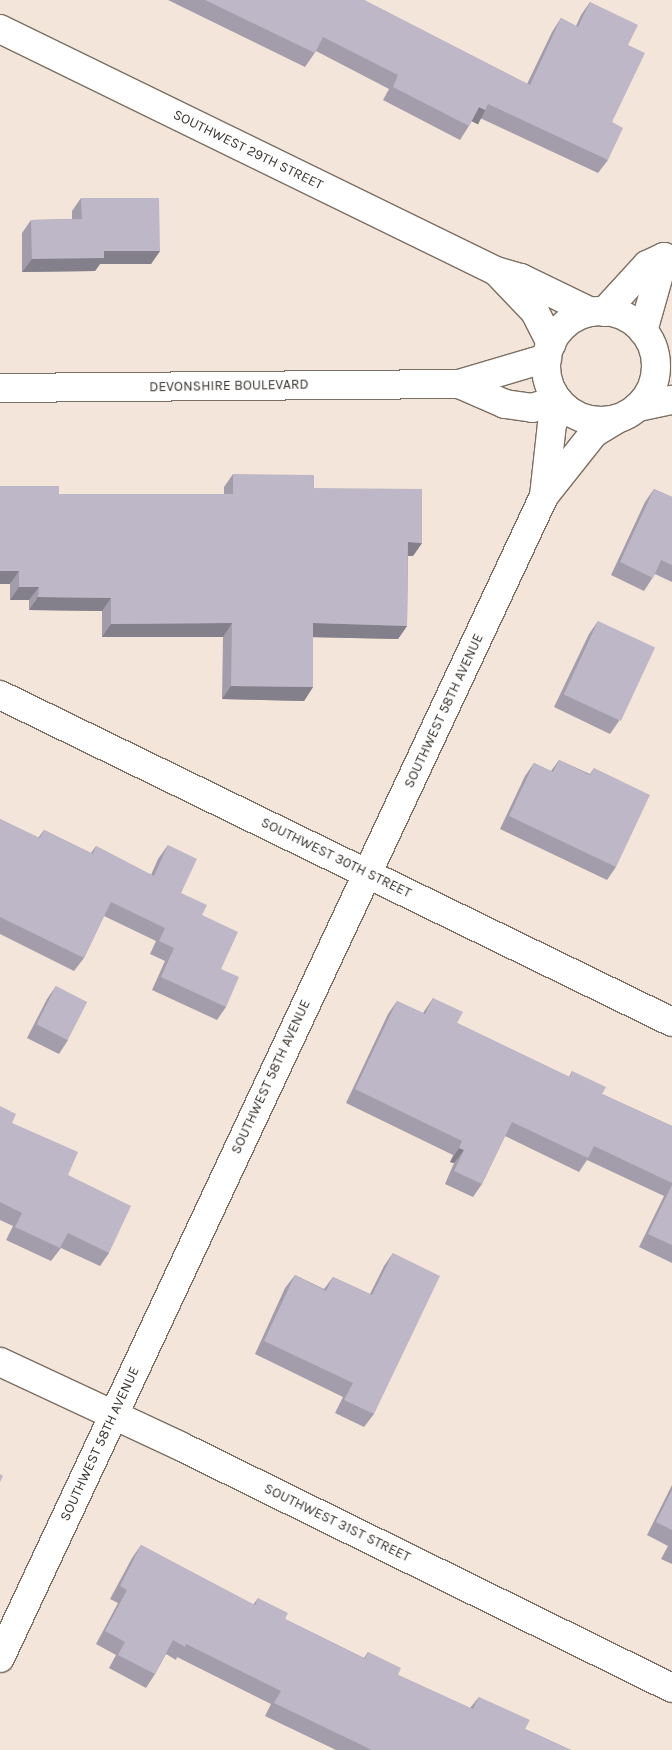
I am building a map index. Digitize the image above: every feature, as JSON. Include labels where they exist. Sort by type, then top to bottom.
[{"type":"street","name":"SOUTHWEST 29TH STREET","points":[[0,29],[496,272],[521,278],[597,312]]},
{"type":"street","points":[[668,248],[597,312],[567,324],[549,351],[548,380],[560,402],[588,419],[628,413],[672,400]]},
{"type":"street","points":[[628,413],[650,393],[656,377],[655,342],[668,248]]},
{"type":"street","name":"SOUTHWEST 29TH STREET","points":[[496,272],[535,312],[549,351]]},
{"type":"street","points":[[597,312],[632,321],[655,342]]},
{"type":"street","name":"DEVONSHIRE BOULEVARD","points":[[0,388],[458,384],[549,351]]},
{"type":"street","name":"DEVONSHIRE BOULEVARD","points":[[458,384],[505,404],[532,408],[560,402]]},
{"type":"street","name":"SOUTHWEST 58TH AVENUE","points":[[544,496],[552,424],[560,402]]},
{"type":"street","name":"SOUTHWEST 58TH AVENUE","points":[[0,1658],[544,496],[594,433],[628,413]]},
{"type":"street","name":"SOUTHWEST 30TH STREET","points":[[0,695],[672,1022]]},
{"type":"street","name":"SOUTHWEST 31ST STREET","points":[[0,1362],[672,1688]]},
{"type":"building","points":[[205,0],[364,0],[530,85],[561,18],[578,27],[590,2],[638,25],[628,45],[645,53],[612,122],[623,128],[608,160],[488,104],[485,110],[479,107],[469,126],[393,87],[398,75],[323,37],[315,53]]},
{"type":"building","points":[[81,198],[159,198],[160,251],[104,251],[104,258],[32,259],[31,220],[82,219]]},
{"type":"building","points":[[233,474],[314,475],[314,488],[422,489],[422,543],[408,542],[407,626],[313,623],[313,687],[231,686],[232,623],[111,624],[111,598],[38,597],[39,587],[19,587],[19,571],[0,571],[0,486],[59,486],[59,494],[233,494]]},
{"type":"building","points":[[654,489],[672,497],[672,565],[661,560],[653,578],[620,562]]},
{"type":"building","points":[[598,621],[655,648],[621,721],[564,694]]},
{"type":"building","points":[[559,760],[590,775],[594,768],[650,795],[616,867],[509,816],[534,763],[553,772]]},
{"type":"building","points":[[0,819],[40,838],[44,830],[93,854],[96,846],[154,876],[168,845],[197,859],[181,893],[207,905],[202,915],[238,932],[221,969],[239,977],[226,1007],[161,977],[174,948],[159,941],[165,928],[111,902],[84,958],[0,917]]},
{"type":"building","points":[[56,986],[87,1002],[68,1040],[36,1024]]},
{"type":"building","points":[[433,998],[463,1012],[457,1023],[570,1077],[572,1071],[606,1087],[602,1094],[672,1126],[672,1183],[594,1146],[588,1158],[512,1122],[482,1184],[454,1171],[464,1150],[459,1148],[462,1141],[355,1089],[397,1001],[425,1014]]},
{"type":"building","points":[[0,1106],[16,1114],[12,1123],[78,1152],[68,1175],[131,1206],[109,1253],[68,1233],[60,1248],[15,1227],[22,1213],[0,1202]]},
{"type":"building","points":[[672,1185],[672,1245],[648,1234]]},
{"type":"building","points":[[393,1253],[440,1276],[374,1414],[344,1400],[353,1383],[264,1341],[295,1275],[326,1291],[333,1277],[372,1295]]},
{"type":"building","points":[[672,1490],[672,1530],[656,1522]]},
{"type":"building","points":[[141,1545],[255,1605],[258,1598],[288,1613],[285,1619],[365,1659],[368,1652],[401,1668],[398,1675],[473,1709],[479,1697],[530,1720],[525,1729],[571,1750],[372,1750],[274,1703],[281,1691],[186,1644],[185,1647],[173,1640],[155,1674],[118,1655],[125,1642],[105,1631],[127,1590],[120,1586]]}]
